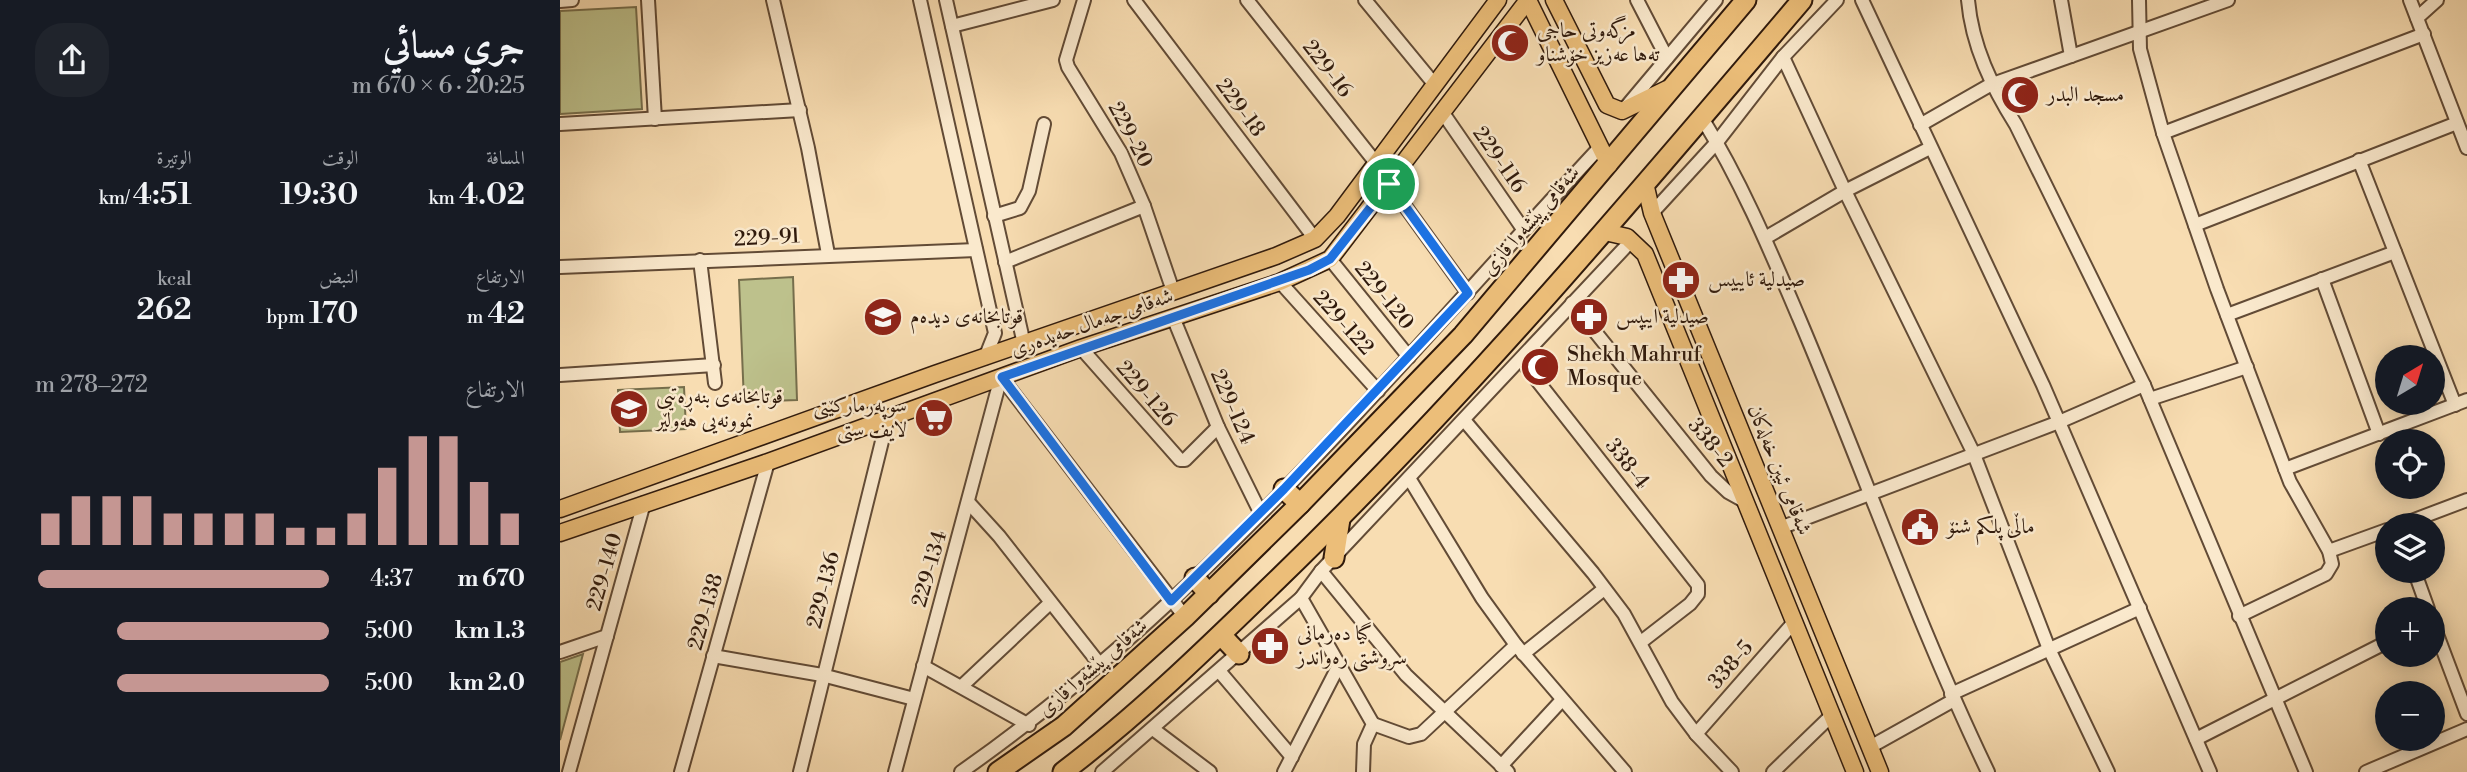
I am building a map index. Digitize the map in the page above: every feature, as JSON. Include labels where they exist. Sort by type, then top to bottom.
[{"type":"highway","name":"شەقامی پێشەوا قازی","points":[[998,772],[1064,726],[1185,617],[1300,504],[1463,335],[1746,0]]},
{"type":"highway","points":[[1063,772],[1087,754],[1221,635],[1340,519],[1605,232],[1802,0]]},
{"type":"highway","points":[[1284,489],[1300,504]]},
{"type":"highway","points":[[1328,565],[1340,519]]},
{"type":"highway","points":[[1195,578],[1209,594]]},
{"type":"highway","points":[[1221,635],[1239,654]]},
{"type":"main road","name":"شەقامی جەمال حەیدەری","points":[[560,509],[1315,239],[1337,216],[1498,0]]},
{"type":"main road","points":[[1609,164],[1530,4],[1554,0],[1603,101],[1622,111],[1674,84]]},
{"type":"main road","name":"شەقامی جەمال حەیدەری","points":[[560,533],[768,462],[1081,348],[1280,282],[1330,259],[1530,4]]},
{"type":"main road","points":[[1400,131],[1418,145]]},
{"type":"main road","name":"شەقامی ئیبن خەلەکان","points":[[1645,183],[1652,213],[1880,772]]},
{"type":"main road","points":[[1605,232],[1632,240]]},
{"type":"main road","name":"شەقامی ئیبن خەلەکان","points":[[1632,240],[1644,254],[1855,772]]},
{"type":"street","points":[[560,1],[572,0]]},
{"type":"street","points":[[648,0],[655,119]]},
{"type":"street","points":[[773,0],[800,110],[828,254]]},
{"type":"street","points":[[920,0],[989,307],[994,340],[985,358]]},
{"type":"street","points":[[946,0],[1024,344]]},
{"type":"street","points":[[952,26],[1053,0]]},
{"type":"street","name":"229-20","points":[[1084,0],[1066,61],[1121,153],[1144,206],[1173,291]]},
{"type":"street","name":"229-18","points":[[1134,0],[1315,239]]},
{"type":"street","name":"229-16","points":[[1247,0],[1376,163]]},
{"type":"street","points":[[1365,0],[1435,85]]},
{"type":"street","points":[[1637,0],[1667,58]]},
{"type":"street","points":[[1622,111],[1716,0]]},
{"type":"street","points":[[1652,213],[1717,142],[1783,58],[1837,0]]},
{"type":"street","points":[[1862,0],[2059,422],[2210,772]]},
{"type":"street","points":[[1961,0],[1970,16]]},
{"type":"street","points":[[1969,0],[1970,16],[1990,85],[2016,125],[2144,385],[2306,772]]},
{"type":"street","points":[[2061,0],[2071,56]]},
{"type":"street","points":[[2139,0],[2140,49],[2163,133],[2285,469],[2329,551],[2332,564],[2326,573],[2239,616]]},
{"type":"street","points":[[1920,125],[1990,85],[2228,0]]},
{"type":"street","points":[[2410,0],[2467,148]]},
{"type":"street","points":[[2417,18],[2437,0]]},
{"type":"street","points":[[2163,133],[2424,34]]},
{"type":"street","points":[[931,47],[956,44]]},
{"type":"street","points":[[1783,58],[1973,452],[2049,649],[2108,772]]},
{"type":"street","points":[[560,124],[800,110]]},
{"type":"street","name":"229-116","points":[[1443,113],[1523,229]]},
{"type":"street","points":[[1702,118],[1717,142],[1765,238],[1873,493],[1952,697],[1988,772]]},
{"type":"street","points":[[2195,225],[2457,123]]},
{"type":"street","points":[[994,216],[1020,208],[1029,191],[1044,124]]},
{"type":"street","points":[[961,772],[1028,725],[1101,666],[1195,578],[1378,391],[1600,147]]},
{"type":"street","points":[[1765,238],[1845,191],[1930,148]]},
{"type":"street","points":[[2360,160],[2395,252],[2461,402],[2392,429]]},
{"type":"street","points":[[1389,184],[1468,293]]},
{"type":"street","points":[[1005,262],[1144,206]]},
{"type":"street","points":[[1087,754],[1106,771],[1301,598],[1328,565],[1632,240]]},
{"type":"street","name":"229-91","points":[[560,267],[976,250]]},
{"type":"street","points":[[2227,315],[2395,252]]},
{"type":"street","name":"229-120","points":[[1330,259],[1409,356]]},
{"type":"street","points":[[700,260],[715,383]]},
{"type":"street","points":[[2322,279],[2377,429]]},
{"type":"street","name":"229-122","points":[[1280,282],[1378,391]]},
{"type":"street","points":[[989,307],[1005,314],[1014,302]]},
{"type":"street","name":"338-2","points":[[1572,303],[1711,477],[1728,492],[1746,502]]},
{"type":"street","name":"229-124","points":[[1172,317],[1218,427],[1260,512]]},
{"type":"street","name":"229-126","points":[[1081,348],[1174,457],[1185,460],[1218,427]]},
{"type":"street","name":"338-4","points":[[1521,360],[1698,585],[1698,594],[1690,604],[1641,642]]},
{"type":"street","points":[[560,375],[713,365]]},
{"type":"street","points":[[2150,399],[2247,367]]},
{"type":"street","points":[[1002,377],[1185,617]]},
{"type":"street","name":"229-134","points":[[895,772],[1002,377]]},
{"type":"street","points":[[1780,528],[1973,452],[2059,422],[2144,385]]},
{"type":"street","name":"229-136","points":[[800,772],[888,417]]},
{"type":"street","points":[[1464,420],[1604,589],[1641,642],[1657,679],[1696,734],[1732,772]]},
{"type":"street","points":[[2285,469],[2375,435]]},
{"type":"street","name":"229-138","points":[[681,772],[768,462]]},
{"type":"street","points":[[1409,478],[1482,598],[1520,650],[1561,701],[1625,772]]},
{"type":"street","points":[[2433,513],[2467,500]]},
{"type":"street","name":"229-140","points":[[569,772],[644,503]]},
{"type":"street","points":[[968,503],[999,536],[1101,666]]},
{"type":"street","points":[[2329,551],[2375,534]]},
{"type":"street","points":[[1328,565],[1406,675],[1504,769],[1561,701]]},
{"type":"street","points":[[1301,598],[1338,667],[1373,724],[1415,737],[1520,650],[1604,589]]},
{"type":"street","points":[[962,685],[1050,603]]},
{"type":"street","points":[[1870,747],[1952,697],[2140,608]]},
{"type":"street","name":"338-5","points":[[1696,734],[1795,621]]},
{"type":"street","points":[[560,652],[607,636]]},
{"type":"street","points":[[2196,738],[2276,701],[2375,648]]},
{"type":"street","points":[[713,656],[822,675],[914,699]]},
{"type":"street","points":[[2445,656],[2467,714]]},
{"type":"street","points":[[923,666],[962,685],[1028,725]]},
{"type":"street","points":[[1284,772],[1338,667]]},
{"type":"street","points":[[1220,672],[1292,757]]},
{"type":"street","points":[[1773,772],[1833,714]]},
{"type":"street","points":[[1363,772],[1364,744],[1373,724]]},
{"type":"street","points":[[1153,729],[1210,772]]},
{"type":"street","points":[[2366,772],[2467,729]]},
{"type":"green space","points":[[636,7],[642,109],[560,114],[560,11]]},
{"type":"green space","points":[[793,277],[797,400],[744,402],[739,280]]},
{"type":"green space","points":[[684,387],[686,429],[620,432],[618,390]]},
{"type":"green space","points":[[583,654],[560,740],[560,662]]},
{"type":"place","name":"مزگەوتی حاجی تەها عەزیز خۆشناو","points":[[1510,43]]},
{"type":"place","name":"مسجد البدر","points":[[2020,95]]},
{"type":"place","name":"صيدلية ئايبيس","points":[[1681,280]]},
{"type":"place","name":"قوتابخانەی دیدەم","points":[[883,317]]},
{"type":"place","name":"صيدلية ایبپس","points":[[1589,317]]},
{"type":"place","name":"Shekh Mahruf Mosque","points":[[1540,367]]},
{"type":"place","name":"قوتابخانەی بنەڕەتیی نموونەیی هەولێر","points":[[629,409]]},
{"type":"place","name":"سوپەرمارکێتی لایف ستی","points":[[934,418]]},
{"type":"place","name":"ماڵی پلکم شنۆ","points":[[1920,527]]},
{"type":"place","name":"گیا دەرمانی سروشتی رەواندز","points":[[1270,646]]},
{"type":"route","points":[[1389,184],[1468,293],[1284,489],[1171,601],[1002,377],[1309,270],[1330,259],[1389,184]]}]
